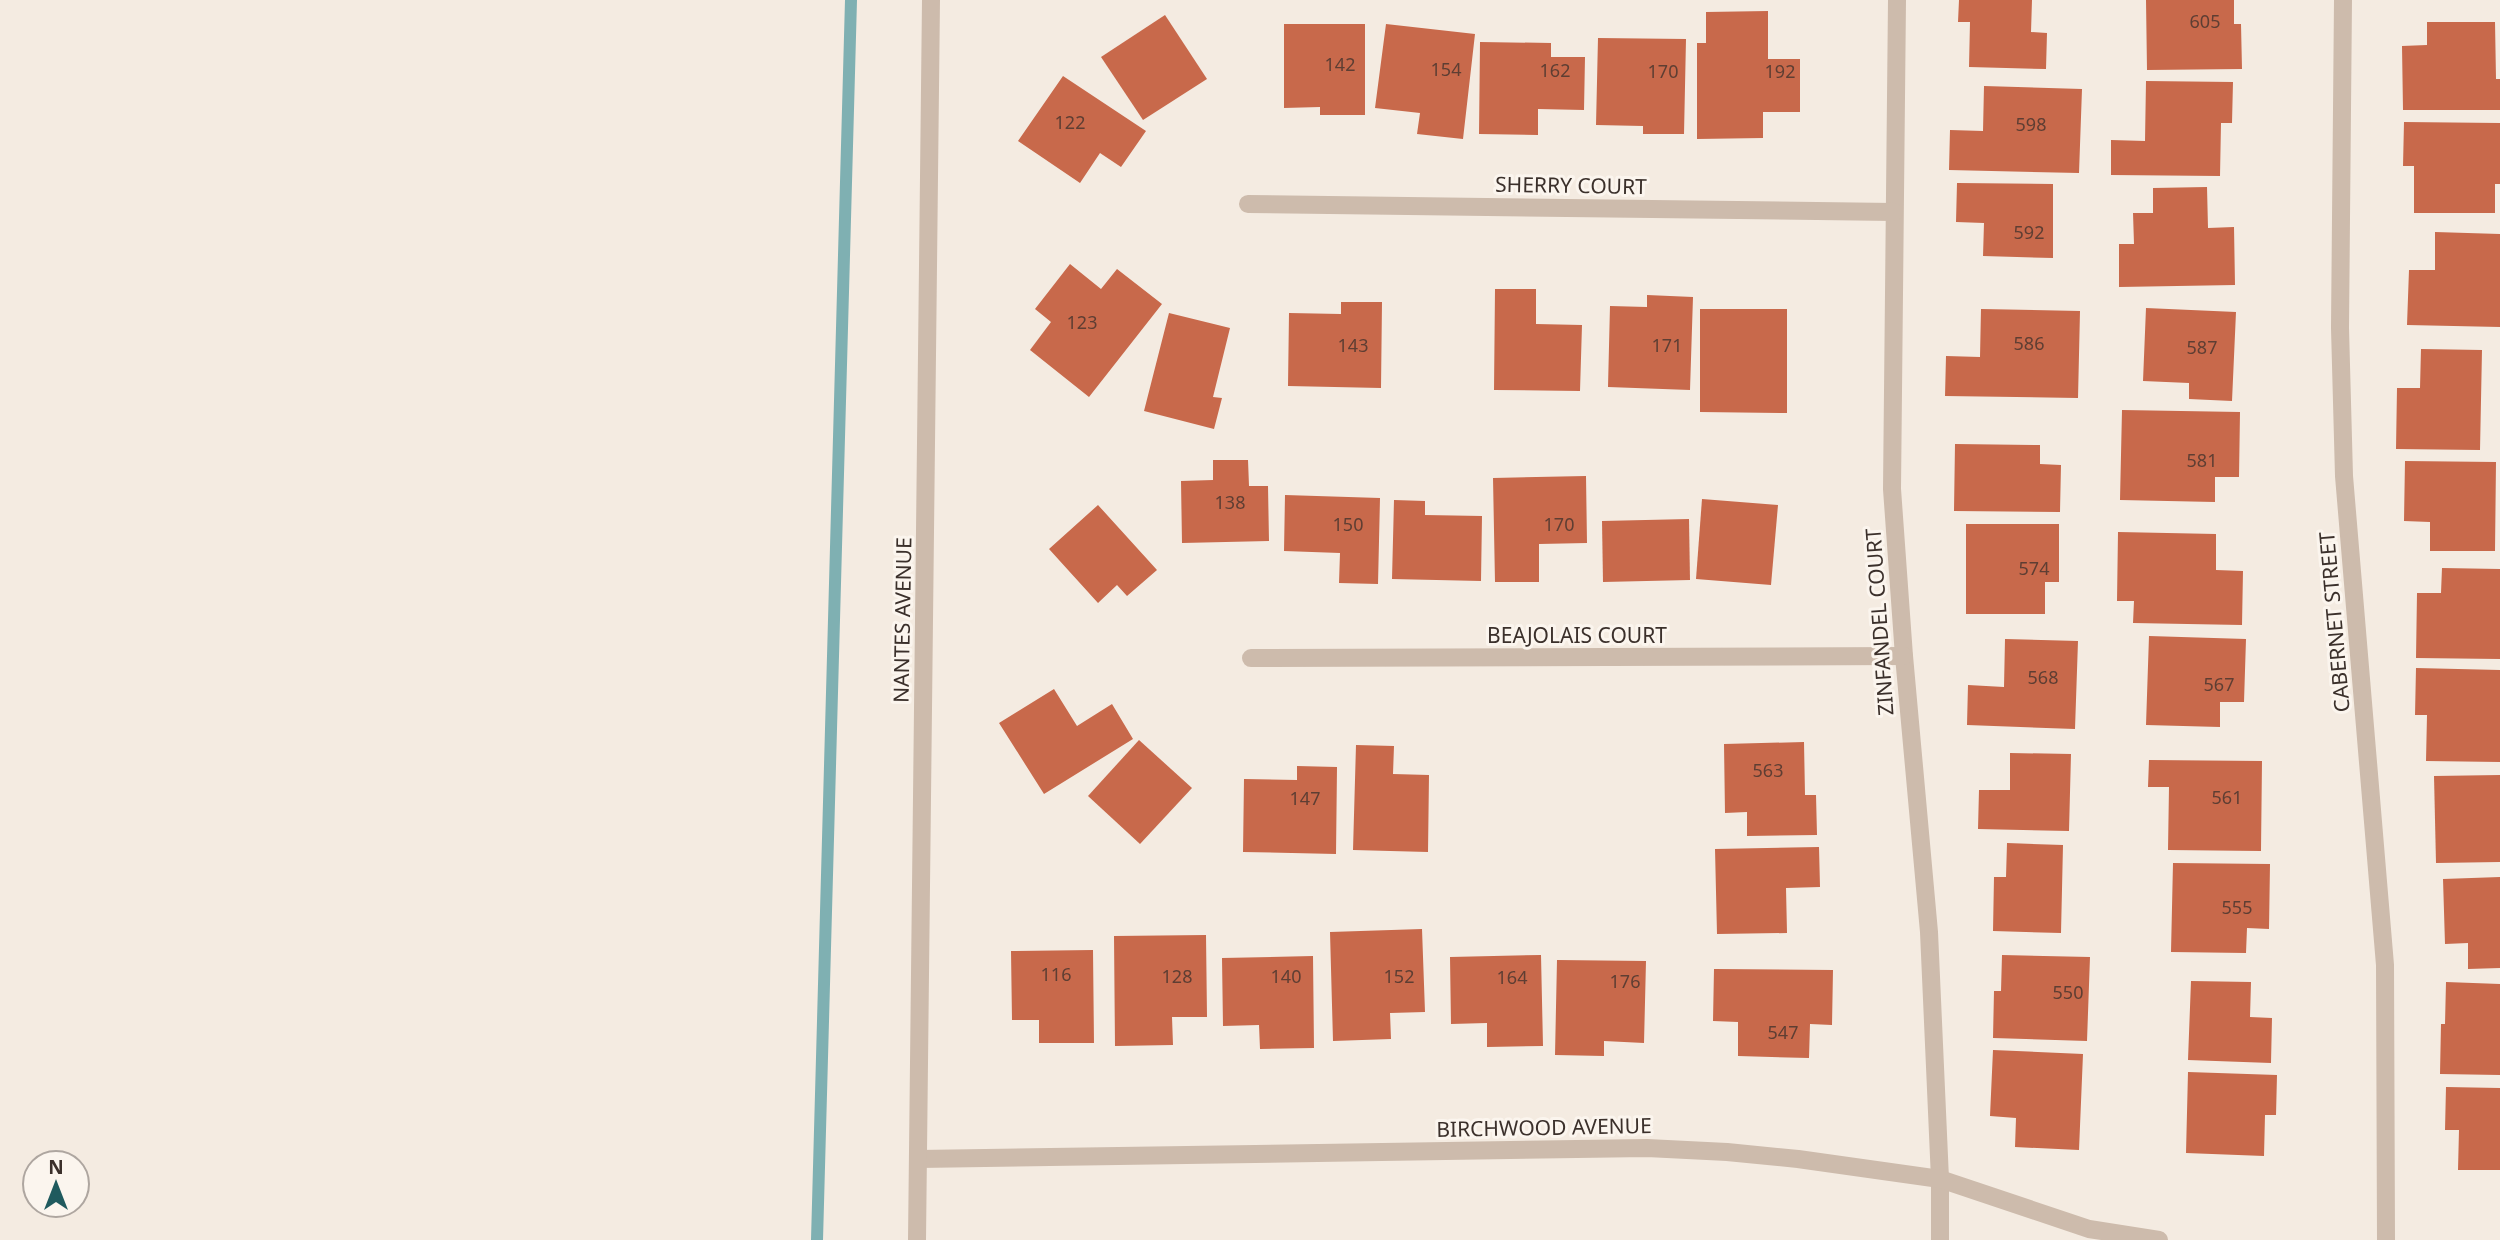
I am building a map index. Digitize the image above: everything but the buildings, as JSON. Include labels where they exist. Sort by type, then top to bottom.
[{"type":"street","name":"NANTES AVENUE","points":[[917,1240],[931,0]]},
{"type":"street","name":"ZINFANDEL COURT","points":[[1897,0],[1892,489],[1929,932],[1940,1179],[1940,1240]]},
{"type":"street","name":"CABERNET STREET","points":[[2343,0],[2340,328],[2344,476],[2385,965],[2386,1240]]},
{"type":"street","name":"SHERRY COURT","points":[[1248,204],[1894,212]]},
{"type":"street","name":"BEAJOLAIS COURT","points":[[1251,658],[1904,656]]},
{"type":"street","name":"BIRCHWOOD AVENUE","points":[[919,1159],[1647,1148],[1727,1152],[1940,1179],[2090,1229],[2159,1240]]},
{"type":"waterway","points":[[817,1240],[851,0]]}]
